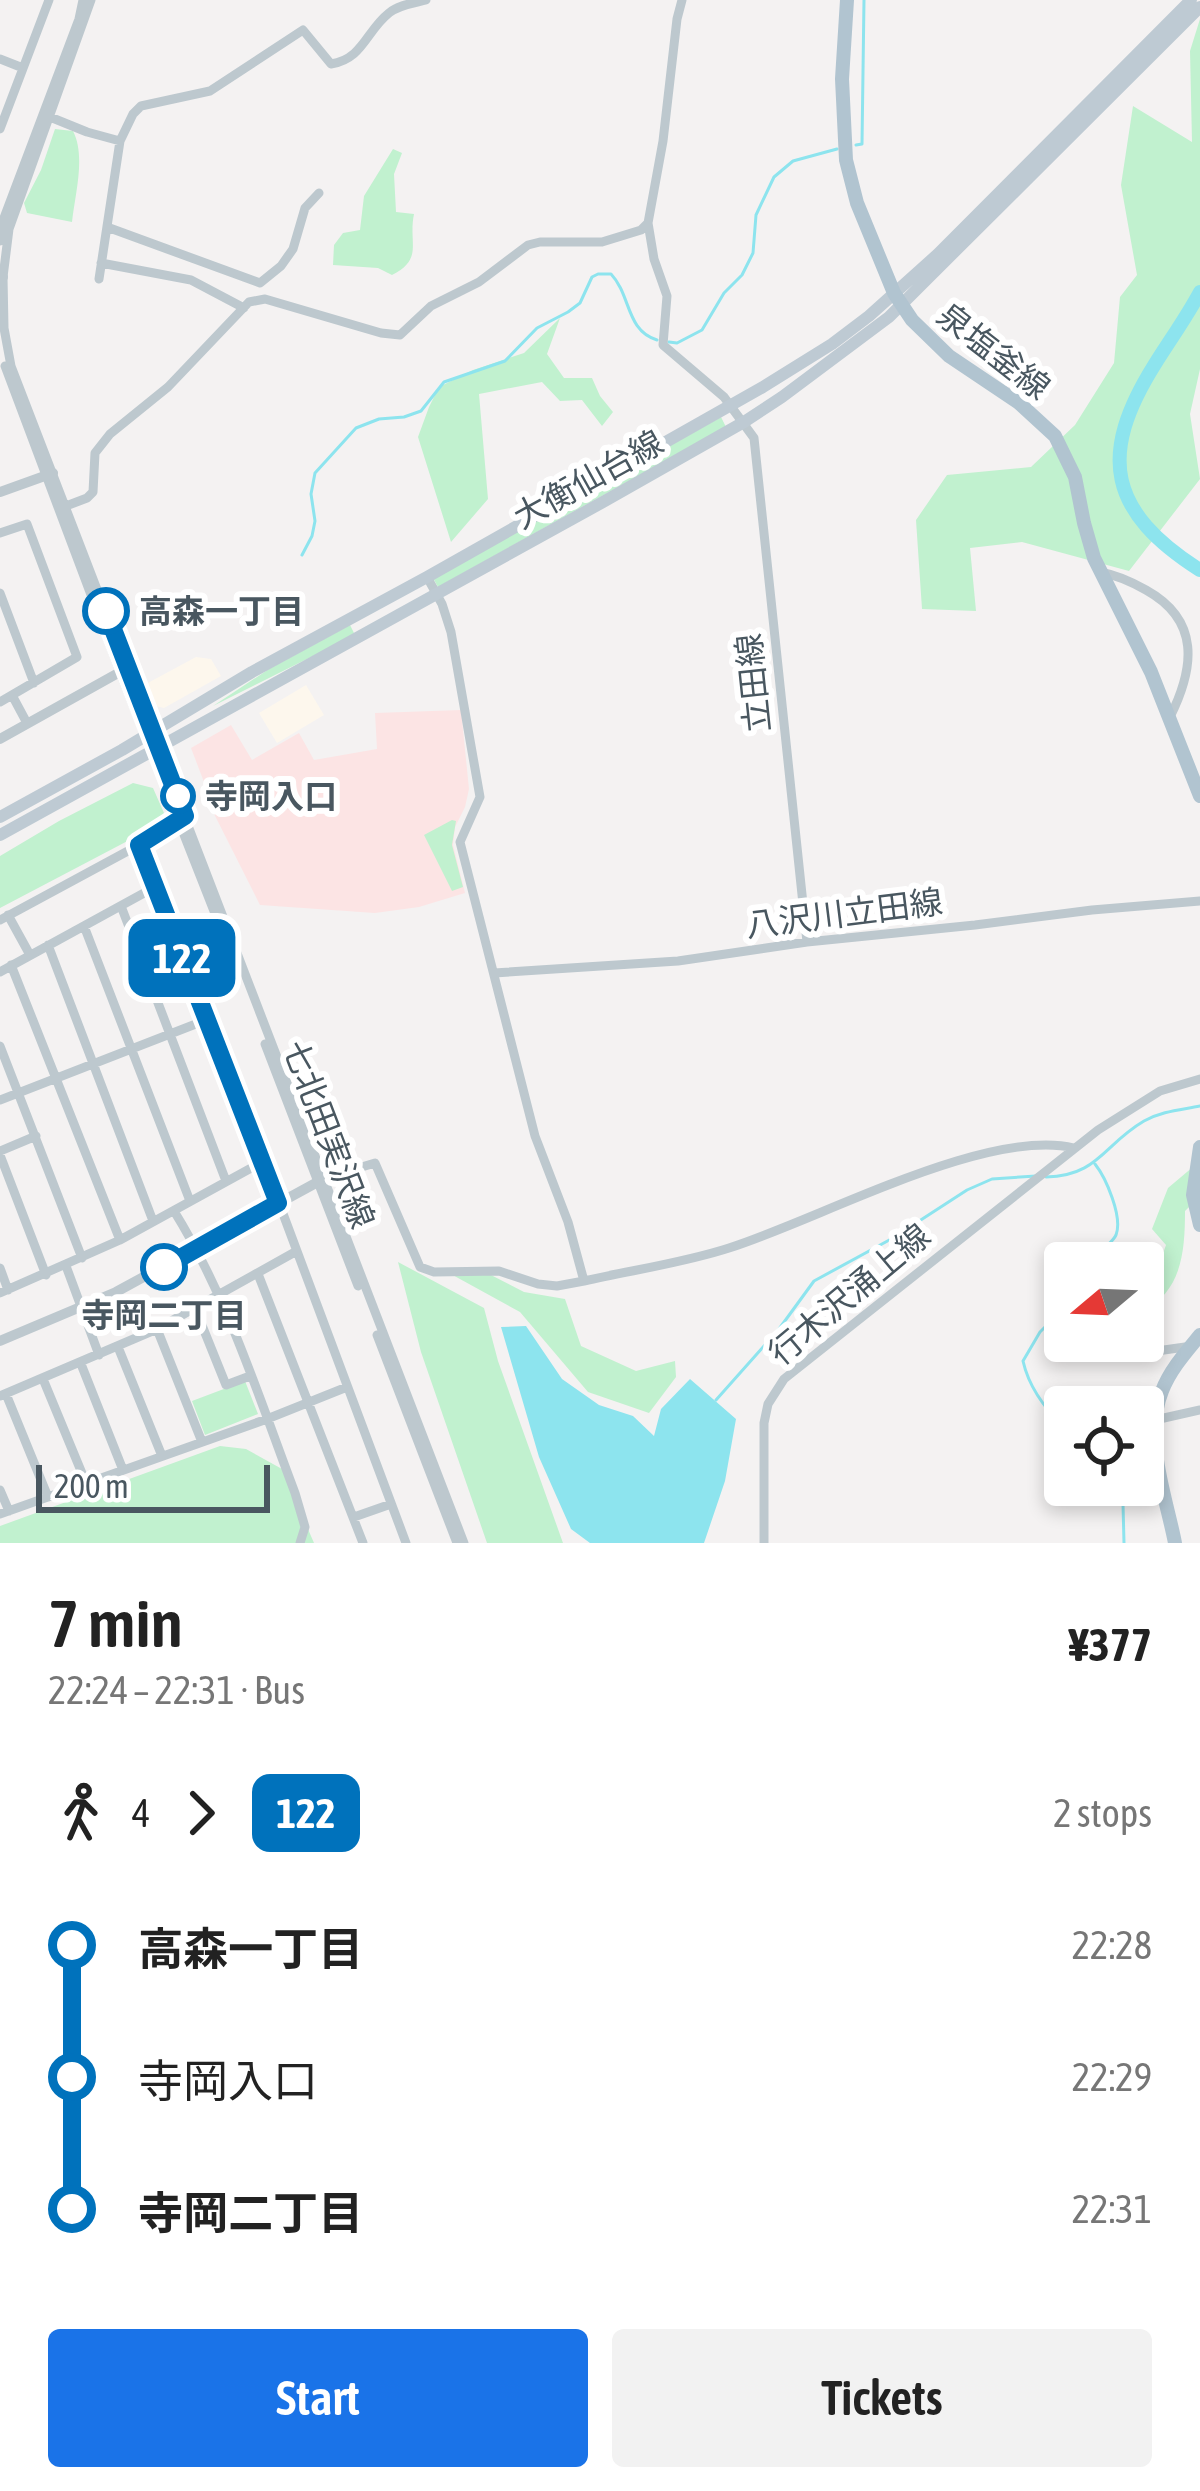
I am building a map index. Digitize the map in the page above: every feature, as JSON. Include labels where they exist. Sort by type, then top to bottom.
[{"type":"main road","name":"泉塩釜線","points":[[847,0],[842,79],[846,160],[857,203],[898,299],[960,366],[1019,403],[1055,436],[1075,477],[1100,572],[1151,672],[1200,796]]},
{"type":"main road","points":[[1131,68],[1191,0]]},
{"type":"main road","points":[[1131,68],[1200,7]]},
{"type":"main road","name":"大衡仙台線","points":[[0,835],[744,422],[842,354],[1131,68]]},
{"type":"main road","name":"大衡仙台線","points":[[0,817],[732,405],[898,299]]},
{"type":"main road","points":[[1200,1147],[1193,1195],[1200,1225]]},
{"type":"main road","points":[[1164,1387],[1196,1340]]},
{"type":"main road","points":[[1164,1489],[1175,1543]]},
{"type":"street","points":[[0,129],[49,0]]},
{"type":"street","points":[[87,0],[9,229],[1,277],[11,366],[120,672],[155,748],[460,1543]]},
{"type":"street","points":[[0,241],[4,218],[87,0]]},
{"type":"street","points":[[99,278],[120,141],[141,106],[210,91],[303,30],[331,64],[342,63],[359,52],[395,8],[426,0]]},
{"type":"street","points":[[682,0],[648,223],[667,296],[663,345],[732,405],[744,422]]},
{"type":"street","points":[[0,59],[23,68]]},
{"type":"street","points":[[50,116],[120,141]]},
{"type":"street","points":[[257,301],[260,283],[293,249],[305,208],[319,193]]},
{"type":"street","points":[[66,506],[92,491],[95,453],[110,434],[168,387],[249,302],[265,299],[381,333],[400,334],[431,306],[479,282],[528,245],[602,242],[641,230],[648,223]]},
{"type":"street","points":[[107,227],[260,283]]},
{"type":"street","points":[[101,263],[191,280],[244,308]]},
{"type":"street","points":[[0,340],[11,385],[66,506],[149,734]]},
{"type":"street","name":"立田線","points":[[744,422],[754,438],[758,466],[807,943]]},
{"type":"street","points":[[0,492],[49,475]]},
{"type":"street","points":[[0,533],[27,524],[77,657],[0,702]]},
{"type":"street","points":[[1100,572],[1164,600],[1188,635],[1190,652],[1170,717]]},
{"type":"street","points":[[427,577],[452,632],[480,797],[460,842],[535,1136],[568,1222],[584,1281]]},
{"type":"street","points":[[0,593],[34,683]]},
{"type":"street","points":[[353,617],[363,635]]},
{"type":"street","points":[[0,739],[120,672]]},
{"type":"street","points":[[12,694],[27,723]]},
{"type":"street","points":[[30,955],[4,917],[182,818]]},
{"type":"street","points":[[139,845],[406,1543]]},
{"type":"street","points":[[0,971],[155,887]]},
{"type":"street","name":"八沢川立田線","points":[[494,973],[678,961],[1200,901]]},
{"type":"street","points":[[121,906],[226,1181]]},
{"type":"street","points":[[84,926],[190,1201]]},
{"type":"street","points":[[48,945],[153,1221]]},
{"type":"street","points":[[11,965],[120,1240]]},
{"type":"street","points":[[0,1100],[206,1020]]},
{"type":"street","points":[[0,1046],[82,1258]]},
{"type":"street","name":"行木沢涌上線","points":[[764,1543],[764,1423],[768,1404],[784,1378],[1074,1148],[1160,1091],[1200,1079]]},
{"type":"street","points":[[36,1136],[0,1153],[46,1275]]},
{"type":"street","points":[[0,1341],[82,1308],[322,1180],[375,1163],[420,1267],[434,1272],[499,1271],[557,1286],[731,1248],[932,1170],[1003,1148],[1074,1148]]},
{"type":"street","points":[[0,1268],[4,1292],[120,1240],[262,1162]]},
{"type":"street","points":[[174,1211],[219,1295],[267,1418],[305,1527],[300,1543]]},
{"type":"street","points":[[48,1497],[3,1395],[157,1329],[295,1252]]},
{"type":"street","points":[[65,1266],[99,1355]]},
{"type":"street","points":[[258,1274],[363,1543]]},
{"type":"street","points":[[195,1308],[226,1385],[250,1376]]},
{"type":"street","points":[[157,1329],[202,1442]]},
{"type":"street","points":[[1164,1349],[1196,1340]]},
{"type":"street","points":[[118,1347],[162,1456]]},
{"type":"street","points":[[81,1364],[123,1471]]},
{"type":"street","points":[[43,1379],[86,1483]]},
{"type":"street","points":[[0,1490],[4,1513],[347,1387]]},
{"type":"street","points":[[1164,1418],[1200,1410]]},
{"type":"street","points":[[354,1517],[391,1504]]},
{"type":"shaded area","points":[[196,657],[211,659],[221,676],[164,708],[152,705],[144,685]]},
{"type":"shaded area","points":[[306,685],[324,715],[277,743],[259,713]]},
{"type":"shaded area","points":[[461,710],[469,789],[453,845],[465,893],[419,907],[375,913],[260,905],[202,790],[204,782],[191,748],[231,725],[252,760],[299,733],[314,760],[377,749],[375,713]]},
{"type":"green space","points":[[1200,19],[1200,369],[1190,414],[1200,479],[1129,571],[1022,542],[970,548],[976,611],[922,609],[916,520],[947,475],[1031,467],[1075,425],[1114,363],[1120,297],[1137,275],[1121,185],[1133,106],[1192,142],[1190,51]]},
{"type":"green space","points":[[55,129],[73,131],[77,141],[72,222],[27,213],[24,203]]},
{"type":"green space","points":[[393,149],[402,153],[394,174],[396,212],[414,214],[408,263],[392,275],[378,268],[333,265],[334,245],[343,233],[360,230],[364,196]]},
{"type":"green space","points":[[560,318],[547,354],[564,378],[592,378],[613,412],[602,426],[582,400],[560,401],[542,382],[479,394],[488,499],[451,542],[418,437],[429,407],[439,387],[524,353]]},
{"type":"green space","points":[[721,417],[726,427],[438,587],[433,578]]},
{"type":"green space","points":[[350,625],[354,633],[337,644],[213,706],[269,669]]},
{"type":"green space","points":[[133,783],[153,788],[164,813],[158,825],[0,908],[0,856]]},
{"type":"green space","points":[[456,821],[452,845],[463,887],[452,891],[424,835]]},
{"type":"green space","points":[[1200,1161],[1200,1196],[1185,1211],[1179,1268],[1164,1295],[1166,1245],[1152,1229],[1168,1188]]},
{"type":"green space","points":[[398,1262],[484,1308],[498,1361],[563,1543],[487,1543],[421,1352]]},
{"type":"green space","points":[[449,1273],[489,1274],[524,1292],[565,1299],[581,1346],[636,1371],[675,1361],[676,1377],[649,1413],[588,1392],[520,1312]]},
{"type":"green space","points":[[245,1381],[258,1414],[205,1435],[192,1401]]},
{"type":"green space","points":[[220,1446],[246,1449],[282,1469],[314,1543],[0,1543],[0,1526]]},
{"type":"water","points":[[526,1326],[562,1379],[599,1405],[633,1416],[654,1436],[661,1409],[690,1379],[736,1419],[725,1481],[704,1543],[590,1543],[571,1529],[539,1457],[501,1327]]},
{"type":"waterway","points":[[856,145],[862,144],[864,0]]},
{"type":"waterway","points":[[669,342],[677,343],[702,330],[724,293],[742,275],[753,253],[756,215],[774,177],[793,161],[837,149]]},
{"type":"waterway","points":[[302,555],[315,521],[311,494],[315,473],[356,428],[421,411],[444,382],[505,361],[537,328],[580,303],[592,277],[611,274],[634,321],[657,340]]},
{"type":"waterway","points":[[1200,292],[1137,397],[1120,454],[1130,504],[1146,526],[1200,570]]},
{"type":"waterway","points":[[1046,1177],[1089,1165],[1151,1118],[1200,1106]]},
{"type":"waterway","points":[[1095,1164],[1117,1218],[1110,1242]]},
{"type":"waterway","points":[[716,1400],[814,1281],[967,1190],[992,1179],[1036,1176]]},
{"type":"waterway","points":[[1044,1328],[1023,1361],[1044,1404]]},
{"type":"waterway","points":[[1123,1506],[1124,1543]]},
{"type":"bus line","name":"122","points":[[106,611],[185,816],[139,845],[278,1203],[164,1267]]},
{"type":"place","name":"高森一丁目","points":[[106,611]]},
{"type":"place","name":"寺岡入口","points":[[178,796]]},
{"type":"place","name":"寺岡二丁目","points":[[164,1267]]}]
